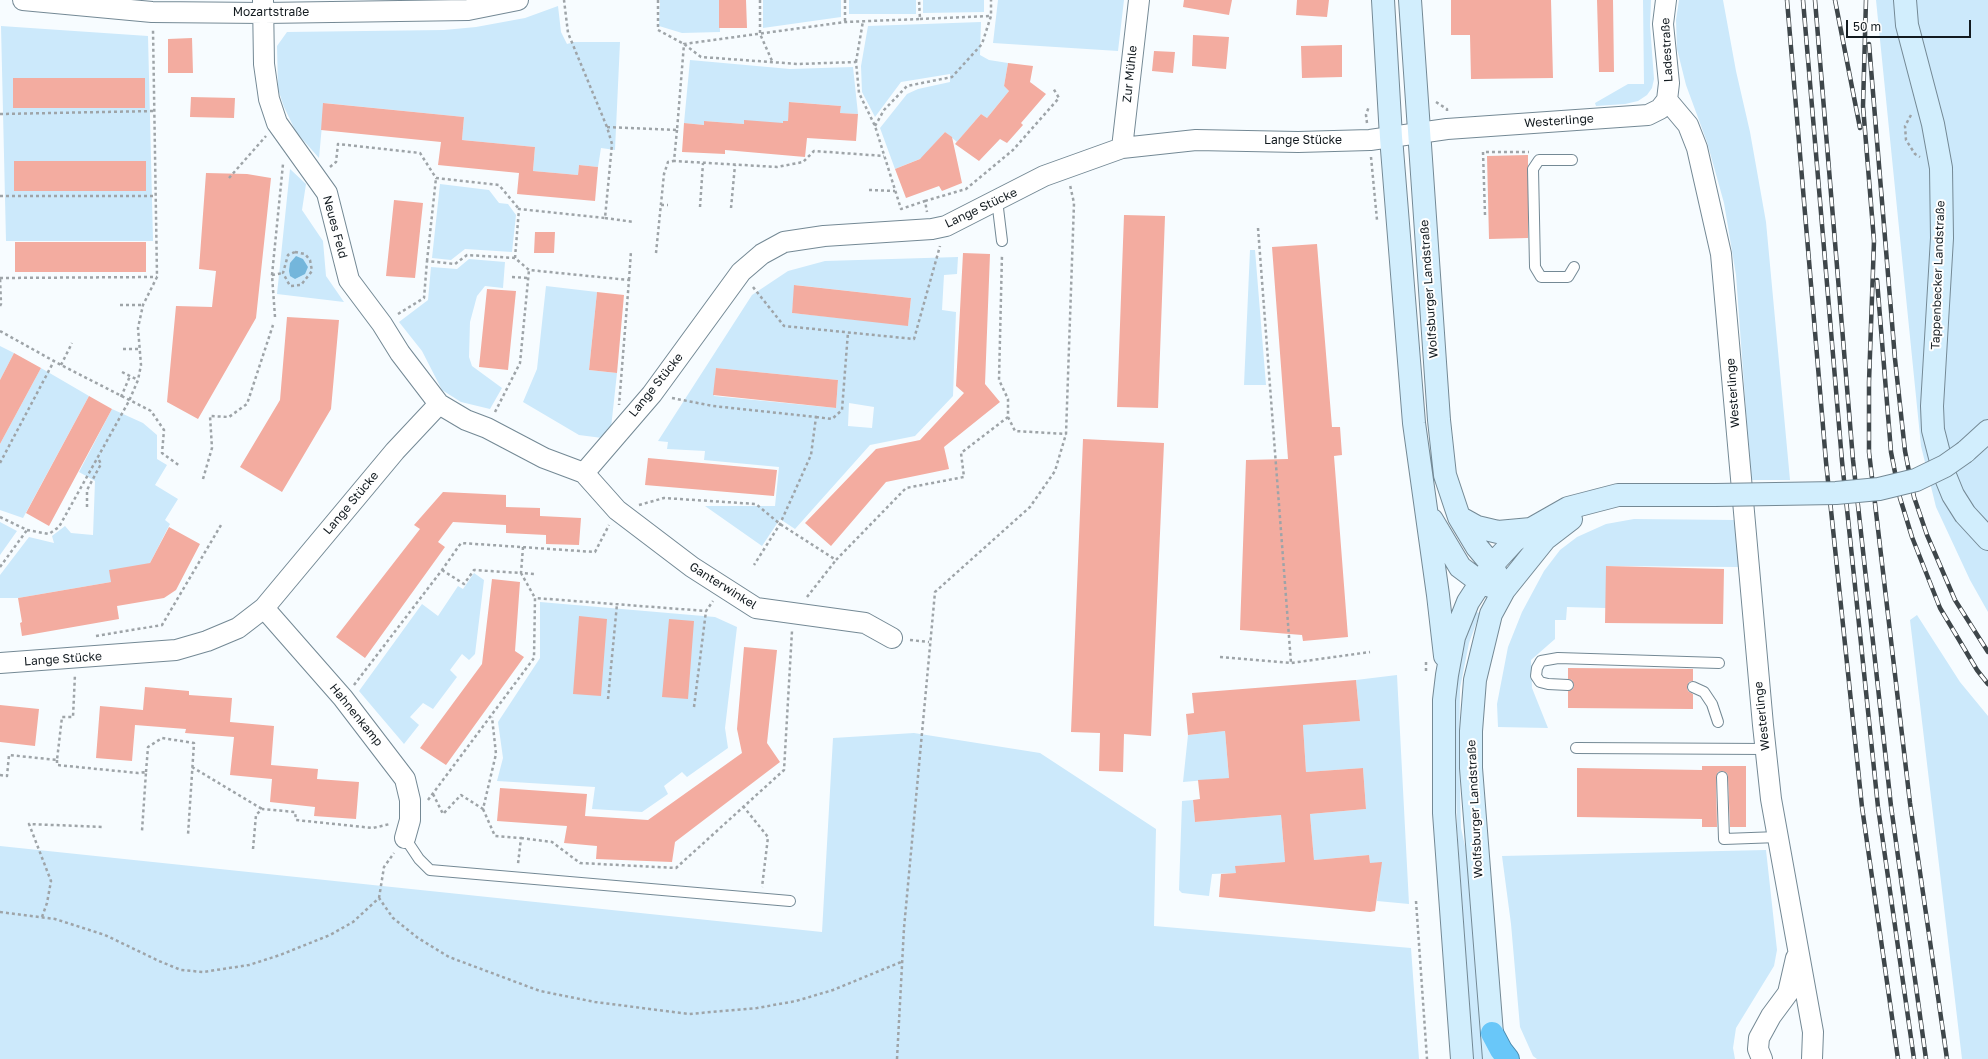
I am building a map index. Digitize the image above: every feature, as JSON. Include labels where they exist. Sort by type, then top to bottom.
[{"type":"highway","points":[[1492,1033],[1501,1050],[1508,1059]]},
{"type":"street","name":"Mozartstraße","points":[[23,0],[152,12],[264,7],[468,10],[518,0]]},
{"type":"street","name":"Zur Mühle","points":[[1122,148],[1139,0]]},
{"type":"street","name":"Wolfsburger Landstraße","points":[[1383,0],[1391,137],[1414,423],[1438,595],[1446,675]]},
{"type":"street","name":"Wolfsburger Landstraße","points":[[1410,0],[1439,420],[1445,475],[1458,517],[1477,547],[1486,573],[1504,590],[1491,614],[1483,644],[1475,680],[1471,731],[1473,803],[1494,1059]]},
{"type":"street","name":"Ladestraße","points":[[1666,0],[1663,24],[1669,83],[1667,100]]},
{"type":"street","name":"Tappenbecker Landstraße","points":[[1905,0],[1909,32],[1933,124],[1941,168],[1942,238],[1932,406],[1933,430],[1944,473],[1953,495],[1965,514],[1988,539]]},
{"type":"street","name":"Neues Feld","points":[[264,7],[264,64],[269,99],[281,130],[327,192],[349,280],[382,324],[400,353],[439,404]]},
{"type":"street","name":"Westerlinge","points":[[1391,137],[1447,129],[1648,115],[1660,109],[1667,100],[1688,125],[1697,148],[1721,254],[1765,749],[1778,837],[1813,1032],[1812,1059]]},
{"type":"street","name":"Lange Stücke","points":[[584,473],[616,433],[652,394],[741,272],[762,254],[784,242],[824,236],[939,228],[1066,167],[1122,148],[1196,140],[1306,141],[1370,140],[1391,137]]},
{"type":"street","name":"Lange Stücke","points":[[0,663],[176,650],[206,641],[238,628],[264,608],[394,451],[439,404]]},
{"type":"street","points":[[439,404],[466,420],[487,428],[544,458],[584,473]]},
{"type":"street","points":[[1486,573],[1514,541],[1531,529],[1568,508],[1596,500],[1631,494],[1715,495],[1836,493],[1879,489],[1916,480],[1945,466],[1965,452],[1988,431]]},
{"type":"street","name":"Ganterwinkel","points":[[584,473],[617,510],[692,567],[756,608],[794,615],[865,623],[892,638]]},
{"type":"street","points":[[1504,590],[1545,539],[1596,500]]},
{"type":"street","name":"Wolfsburger Landstraße","points":[[1426,510],[1460,567],[1486,573]]},
{"type":"street","points":[[1458,517],[1477,527],[1498,532],[1531,529]]},
{"type":"street","name":"Wolfsburger Landstraße","points":[[1462,1059],[1444,813],[1444,700],[1446,675],[1454,637],[1468,602],[1486,573]]},
{"type":"street","name":"Hahnenkamp","points":[[264,608],[344,698],[405,779],[410,800],[408,829]]},
{"type":"street","name":"Westerlinge","points":[[1762,1059],[1758,1049],[1759,1038],[1771,1016],[1788,993],[1798,950]]},
{"type":"lane","points":[[1572,160],[1539,160],[1533,169],[1535,267],[1541,278],[1568,278],[1574,267]]},
{"type":"lane","points":[[997,200],[1002,241]]},
{"type":"lane","points":[[1568,685],[1540,682],[1536,676],[1537,668],[1541,661],[1558,658],[1719,663]]},
{"type":"lane","points":[[1693,687],[1704,692],[1712,704],[1718,722]]},
{"type":"lane","points":[[1576,748],[1765,749]]},
{"type":"lane","points":[[1722,777],[1724,839],[1778,837]]},
{"type":"lane","points":[[408,829],[419,859],[430,870],[790,901]]},
{"type":"path","points":[[564,0],[568,33],[607,127],[612,144],[605,218]]},
{"type":"path","points":[[658,0],[658,30],[684,44],[701,57],[798,64],[856,62]]},
{"type":"path","points":[[760,0],[760,34],[773,63]]},
{"type":"path","points":[[845,0],[845,22]]},
{"type":"path","points":[[919,0],[920,19]]},
{"type":"path","points":[[875,126],[884,110],[907,86],[952,77],[982,44],[991,16],[991,0]]},
{"type":"path","points":[[0,517],[27,530],[49,534],[59,527],[129,401],[138,380],[141,365],[138,328],[143,305],[157,278],[152,12]]},
{"type":"path","points":[[684,44],[845,22],[991,16]]},
{"type":"path","points":[[863,21],[856,62],[859,93],[875,126],[901,209],[966,190],[1013,150],[1059,98],[1053,88]]},
{"type":"path","points":[[674,161],[684,44]]},
{"type":"path","points":[[1447,109],[1452,110]]},
{"type":"path","points":[[0,114],[155,111]]},
{"type":"path","points":[[607,127],[677,130]]},
{"type":"path","points":[[229,178],[281,130]]},
{"type":"path","points":[[275,317],[272,275],[281,130]]},
{"type":"path","points":[[318,179],[336,162],[338,144],[420,153],[436,178],[424,298],[382,324]]},
{"type":"path","points":[[656,253],[665,168],[668,162],[703,162],[777,168],[803,162],[814,151],[884,156]]},
{"type":"path","points":[[700,206],[703,162]]},
{"type":"path","points":[[731,208],[735,165]]},
{"type":"path","points":[[897,1059],[901,962],[935,592],[1030,507],[1055,471],[1066,434],[1074,203],[1066,167]]},
{"type":"path","points":[[436,178],[499,185],[519,209],[634,222]]},
{"type":"path","points":[[869,190],[895,191]]},
{"type":"path","points":[[0,196],[156,196]]},
{"type":"path","points":[[741,272],[784,326],[914,339],[939,228],[925,201]]},
{"type":"path","points":[[661,205],[668,205]]},
{"type":"path","points":[[515,258],[519,209]]},
{"type":"path","points":[[1258,228],[1291,663]]},
{"type":"path","points":[[1002,241],[999,380],[1008,399],[1008,417],[1015,432],[1066,434]]},
{"type":"path","points":[[616,433],[631,251]]},
{"type":"path","points":[[295,252],[305,254],[310,260],[312,271],[301,285],[290,286],[283,273],[288,255],[295,252]]},
{"type":"path","points":[[427,261],[455,264],[467,255],[515,258],[529,270],[629,280]]},
{"type":"path","points":[[487,428],[520,363],[529,270]]},
{"type":"path","points":[[272,275],[283,273]]},
{"type":"path","points":[[0,306],[2,304],[0,277],[157,278]]},
{"type":"path","points":[[512,277],[528,278]]},
{"type":"path","points":[[120,305],[143,305]]},
{"type":"path","points":[[203,479],[212,448],[210,416],[229,417],[247,404],[273,325]]},
{"type":"path","points":[[0,331],[121,397],[151,411],[164,430],[162,453],[180,466]]},
{"type":"path","points":[[652,394],[713,406],[832,418],[842,410],[848,332]]},
{"type":"path","points":[[61,365],[72,343]]},
{"type":"path","points":[[122,349],[140,349]]},
{"type":"path","points":[[0,463],[54,361]]},
{"type":"path","points":[[122,372],[138,380]]},
{"type":"path","points":[[121,397],[130,376]]},
{"type":"path","points":[[754,565],[780,524],[811,455],[816,417]]},
{"type":"path","points":[[433,794],[442,814],[461,795],[483,809],[495,836],[552,842],[580,863],[676,868],[784,770],[794,615],[836,560],[906,488],[964,477],[961,454],[1008,417]]},
{"type":"path","points":[[87,507],[86,490],[101,464],[98,457]]},
{"type":"path","points":[[344,698],[462,542],[595,552],[617,510],[664,498],[756,504],[780,524],[836,560]]},
{"type":"path","points":[[88,637],[162,625],[221,525]]},
{"type":"path","points":[[0,567],[27,530]]},
{"type":"path","points":[[0,912],[55,919],[105,935],[181,970],[203,972],[249,965],[280,955],[330,935],[353,922],[379,898],[384,867],[408,829],[534,658],[535,598],[522,573],[523,547]]},
{"type":"path","points":[[442,570],[464,584],[474,570],[535,574]]},
{"type":"path","points":[[694,707],[706,611],[723,588]]},
{"type":"path","points":[[535,598],[706,611]]},
{"type":"path","points":[[608,699],[617,604]]},
{"type":"path","points":[[1220,657],[1291,663],[1370,652]]},
{"type":"path","points":[[75,658],[73,717],[62,717],[57,765],[138,773],[146,772]]},
{"type":"path","points":[[483,809],[496,754],[492,717]]},
{"type":"path","points":[[142,831],[148,747],[162,738],[194,743],[188,835]]},
{"type":"path","points":[[0,775],[7,776],[9,755],[57,760]]},
{"type":"path","points":[[192,767],[262,809],[296,812],[296,820],[373,828],[408,829]]},
{"type":"path","points":[[743,806],[768,837],[761,899]]},
{"type":"path","points":[[252,849],[256,815],[262,809]]},
{"type":"path","points":[[42,917],[47,903],[51,881],[28,824],[103,827]]},
{"type":"path","points":[[517,877],[521,838]]},
{"type":"path","points":[[379,898],[393,918],[418,938],[450,957],[540,991],[594,1002],[663,1012],[689,1014],[717,1013],[796,1001],[833,990],[901,962]]},
{"type":"path","points":[[1416,901],[1427,1059]]},
{"type":"shaded area","points":[[660,0],[719,0],[720,32],[682,33],[659,26]]},
{"type":"shaded area","points":[[763,0],[841,0],[841,17],[763,28]]},
{"type":"shaded area","points":[[849,0],[916,0],[916,14],[849,14]]},
{"type":"shaded area","points":[[923,0],[984,0],[984,12],[923,13]]},
{"type":"shaded area","points":[[998,0],[1124,0],[1118,51],[993,43]]},
{"type":"shaded area","points":[[1643,0],[1651,0],[1650,25],[1654,79],[1652,88],[1647,95],[1638,101],[1625,104],[1596,106],[1595,103],[1628,84],[1644,84]]},
{"type":"shaded area","points":[[1679,0],[1723,0],[1736,71],[1750,132],[1766,222],[1790,480],[1751,480],[1736,275],[1724,203],[1707,142],[1686,85],[1677,49],[1676,20]]},
{"type":"shaded area","points":[[1876,0],[1988,0],[1988,612],[1970,580],[1936,507],[1921,446]]},
{"type":"shaded area","points":[[558,6],[561,32],[567,44],[574,42],[620,42],[615,150],[601,148],[598,167],[579,165],[578,175],[533,171],[535,147],[462,140],[464,117],[324,103],[319,158],[296,132],[284,107],[278,89],[277,46],[287,32],[444,30],[476,27],[525,18]]},
{"type":"shaded area","points":[[981,22],[980,55],[989,60],[1008,63],[1004,86],[1009,91],[987,118],[981,114],[957,142],[945,132],[928,151],[932,154],[895,169],[880,128],[907,94],[918,89],[950,82],[950,74],[901,82],[875,117],[862,92],[861,66],[868,26]]},
{"type":"shaded area","points":[[1,26],[148,36],[153,241],[6,241]],"holes":[[[13,79],[145,79],[145,108],[13,108]]]},
{"type":"shaded area","points":[[690,60],[790,69],[853,67],[858,114],[840,113],[841,106],[790,102],[788,121],[783,121],[783,123],[744,124],[704,121],[704,125],[684,123]]},
{"type":"shaded area","points":[[290,169],[306,184],[302,210],[323,241],[326,276],[344,302],[277,294]]},
{"type":"shaded area","points":[[440,184],[489,190],[499,203],[508,204],[516,215],[512,252],[465,249],[451,260],[432,258]]},
{"type":"shaded area","points":[[1250,250],[1255,250],[1266,385],[1244,385]]},
{"type":"shaded area","points":[[958,257],[957,274],[944,275],[942,310],[956,312],[953,396],[915,436],[870,445],[795,529],[780,519],[762,546],[705,506],[775,506],[779,467],[704,460],[705,451],[667,449],[668,442],[658,441],[752,295],[788,271],[825,261]],"holes":[[[795,285],[911,298],[908,325],[792,313]],[[716,368],[838,380],[836,408],[714,396]],[[849,403],[874,407],[872,428],[848,426]]]},
{"type":"shaded area","points":[[469,259],[505,262],[503,288],[485,286],[477,296],[470,322],[469,357],[472,366],[502,388],[490,409],[461,402],[442,390],[422,351],[399,322],[428,300],[431,267],[457,269]]},
{"type":"shaded area","points":[[546,286],[597,292],[589,370],[617,373],[611,428],[602,438],[579,435],[523,402],[537,369]]},
{"type":"shaded area","points":[[0,346],[14,353],[0,380]]},
{"type":"shaded area","points":[[41,368],[89,396],[23,518],[0,510],[0,444]]},
{"type":"shaded area","points":[[112,409],[143,423],[157,435],[157,459],[167,465],[155,485],[178,499],[165,520],[170,524],[150,563],[111,582],[18,598],[0,598],[0,575],[29,537],[54,543],[52,536],[65,526],[71,533],[93,535],[95,481],[79,472]]},
{"type":"shaded area","points":[[1634,519],[1735,520],[1739,567],[1606,566],[1606,608],[1567,607],[1566,620],[1555,620],[1555,639],[1531,660],[1532,688],[1548,728],[1498,727],[1497,704],[1508,647],[1522,612],[1544,571],[1560,550],[1577,537],[1606,524]]},
{"type":"shaded area","points":[[0,522],[17,531],[0,555]]},
{"type":"shaded area","points":[[474,573],[484,580],[475,654],[469,660],[462,654],[450,670],[457,677],[433,709],[423,703],[410,717],[419,725],[404,744],[359,691],[422,604],[438,616],[458,586],[463,589]]},
{"type":"shaded area","points":[[540,602],[715,617],[737,627],[725,728],[728,748],[687,777],[682,772],[664,786],[668,794],[642,812],[592,809],[595,787],[497,781],[503,758],[498,722],[540,658]]},
{"type":"shaded area","points":[[1476,612],[1480,613],[1469,643],[1460,688],[1459,753],[1461,828],[1467,855],[1484,1059],[1473,1059],[1457,828],[1455,754],[1456,688],[1459,663],[1465,641]]},
{"type":"shaded area","points":[[1917,615],[1960,682],[1988,716],[1988,1059],[1962,1059],[1910,620]]},
{"type":"shaded area","points":[[1397,675],[1409,904],[1377,901],[1381,863],[1370,863],[1369,855],[1314,860],[1310,814],[1366,809],[1363,768],[1306,772],[1303,725],[1360,721],[1356,680]]},
{"type":"shaded area","points":[[1225,731],[1229,778],[1183,782],[1188,735]]},
{"type":"shaded area","points":[[914,733],[1040,753],[1156,829],[1154,926],[1411,948],[1419,1059],[0,1059],[0,846],[822,932],[833,738]]},
{"type":"shaded area","points":[[1193,800],[1195,822],[1281,815],[1285,862],[1236,866],[1236,873],[1212,874],[1209,896],[1182,893],[1179,890],[1182,801]]},
{"type":"shaded area","points":[[1766,850],[1777,950],[1774,966],[1736,1028],[1733,1048],[1735,1059],[1537,1059],[1533,1056],[1520,1027],[1511,924],[1502,856]]},
{"type":"water","points":[[296,256],[303,259],[308,267],[305,274],[295,279],[290,276],[289,271],[290,263]]},
{"type":"building","points":[[719,0],[746,0],[747,28],[719,28]]},
{"type":"building","points":[[1184,0],[1232,0],[1229,15],[1183,7]]},
{"type":"building","points":[[1297,0],[1329,0],[1327,17],[1296,15]]},
{"type":"building","points":[[1451,0],[1551,0],[1553,78],[1471,79],[1470,35],[1451,35]]},
{"type":"building","points":[[1597,0],[1613,0],[1614,72],[1599,72]]},
{"type":"building","points":[[1193,35],[1229,37],[1226,69],[1192,66]]},
{"type":"building","points":[[192,38],[193,73],[168,73],[168,39]]},
{"type":"building","points":[[1342,45],[1342,77],[1302,78],[1301,46]]},
{"type":"building","points":[[1154,51],[1175,52],[1173,73],[1152,71]]},
{"type":"building","points":[[1008,63],[1033,66],[1030,82],[1046,94],[1021,123],[1023,125],[1007,143],[1000,139],[979,161],[955,144],[981,114],[987,118],[1009,91],[1004,86]]},
{"type":"building","points":[[13,78],[145,78],[145,108],[13,108]]},
{"type":"building","points":[[191,97],[235,98],[234,118],[190,117]]},
{"type":"building","points":[[789,102],[841,106],[840,113],[858,114],[856,141],[807,138],[805,157],[725,150],[725,154],[682,152],[684,123],[704,125],[704,121],[744,124],[744,120],[783,123],[783,121],[788,121]]},
{"type":"building","points":[[323,103],[464,117],[462,140],[535,147],[533,171],[578,175],[579,165],[598,167],[595,201],[517,194],[519,173],[438,165],[441,142],[321,130]]},
{"type":"building","points":[[945,132],[952,137],[962,183],[942,191],[939,186],[906,198],[895,169],[920,159]]},
{"type":"building","points":[[1528,155],[1528,238],[1489,239],[1487,156]]},
{"type":"building","points":[[14,161],[146,161],[146,191],[14,191]]},
{"type":"building","points":[[206,173],[247,174],[271,178],[256,318],[198,419],[167,402],[176,306],[212,307],[216,271],[199,269]]},
{"type":"building","points":[[394,200],[423,203],[415,278],[386,276]]},
{"type":"building","points":[[1124,215],[1165,216],[1158,408],[1117,407]]},
{"type":"building","points":[[535,232],[555,232],[554,253],[534,253]]},
{"type":"building","points":[[15,242],[146,242],[146,272],[15,272]]},
{"type":"building","points":[[1317,244],[1332,427],[1340,427],[1342,455],[1334,456],[1348,637],[1303,641],[1302,635],[1240,630],[1246,460],[1288,459],[1272,247]]},
{"type":"building","points":[[963,253],[990,254],[985,384],[1000,402],[944,447],[949,469],[886,482],[831,546],[805,523],[876,449],[920,440],[964,393],[956,386]]},
{"type":"building","points":[[794,285],[911,298],[908,326],[792,313]]},
{"type":"building","points":[[487,289],[516,291],[508,370],[479,367]]},
{"type":"building","points":[[597,292],[624,295],[617,373],[589,370]]},
{"type":"building","points":[[287,317],[339,320],[331,409],[282,492],[240,467],[280,400]]},
{"type":"building","points":[[14,353],[41,368],[0,444],[0,380]]},
{"type":"building","points":[[716,368],[838,380],[836,408],[713,395]]},
{"type":"building","points":[[89,396],[112,409],[49,526],[26,513]]},
{"type":"building","points":[[1083,439],[1164,443],[1151,736],[1124,734],[1123,772],[1099,771],[1100,733],[1071,732]]},
{"type":"building","points":[[648,458],[777,470],[774,496],[645,485]]},
{"type":"building","points":[[443,492],[506,495],[506,507],[540,508],[540,516],[581,518],[579,545],[546,544],[546,535],[506,533],[506,525],[453,522],[438,542],[445,547],[365,658],[336,637],[420,529],[414,525]]},
{"type":"building","points":[[169,527],[200,544],[176,590],[164,598],[117,606],[119,619],[22,636],[20,623],[22,622],[18,598],[111,582],[109,570],[150,563]]},
{"type":"building","points":[[1606,566],[1724,569],[1723,624],[1605,623]]},
{"type":"building","points":[[492,579],[520,582],[515,651],[524,657],[446,765],[420,748],[482,664]]},
{"type":"building","points":[[579,616],[607,619],[601,696],[573,694]]},
{"type":"building","points":[[669,619],[694,621],[688,699],[662,697]]},
{"type":"building","points":[[744,647],[777,650],[767,743],[780,762],[675,842],[672,862],[596,859],[597,846],[564,843],[567,826],[497,821],[500,788],[587,794],[585,816],[648,820],[742,753],[737,729]]},
{"type":"building","points":[[1568,668],[1693,669],[1693,681],[1689,682],[1687,687],[1688,691],[1693,694],[1693,709],[1568,708],[1568,691],[1573,689],[1574,685],[1572,680],[1568,679]]},
{"type":"building","points":[[1356,680],[1360,721],[1303,725],[1306,772],[1363,768],[1366,809],[1310,814],[1314,860],[1369,855],[1370,863],[1382,862],[1375,911],[1370,912],[1219,897],[1221,874],[1236,873],[1235,866],[1285,862],[1281,815],[1195,822],[1193,800],[1200,799],[1198,780],[1229,778],[1225,731],[1188,735],[1186,714],[1194,713],[1192,693]]},
{"type":"building","points":[[145,687],[189,691],[189,695],[232,698],[230,722],[274,726],[271,765],[318,769],[317,779],[359,782],[356,819],[314,816],[315,807],[270,802],[272,779],[230,775],[234,737],[185,733],[186,729],[135,725],[132,761],[96,758],[100,706],[143,710]]},
{"type":"building","points":[[0,705],[39,709],[35,746],[0,742]]},
{"type":"building","points":[[1702,766],[1746,766],[1746,827],[1730,827],[1728,777],[1727,773],[1722,771],[1718,772],[1716,777],[1717,827],[1702,827],[1702,819],[1577,817],[1577,768],[1702,770]]},
{"type":"railway","points":[[1787,0],[1826,462],[1862,807],[1898,1059]]},
{"type":"railway","points":[[1803,0],[1842,461],[1878,807],[1914,1059]]},
{"type":"railway","points":[[1815,0],[1853,460],[1891,806],[1926,1059]]},
{"type":"railway","points":[[1835,0],[1860,128]]},
{"type":"railway","points":[[1866,0],[1863,106],[1874,241],[1869,382],[1869,452],[1910,803],[1947,1059]]},
{"type":"railway","points":[[1869,44],[1895,359],[1905,451],[1914,497],[1927,535],[1955,600],[1988,652]]},
{"type":"railway","points":[[1877,280],[1891,452],[1900,498],[1912,537],[1940,608],[1977,670],[1988,684]]}]
